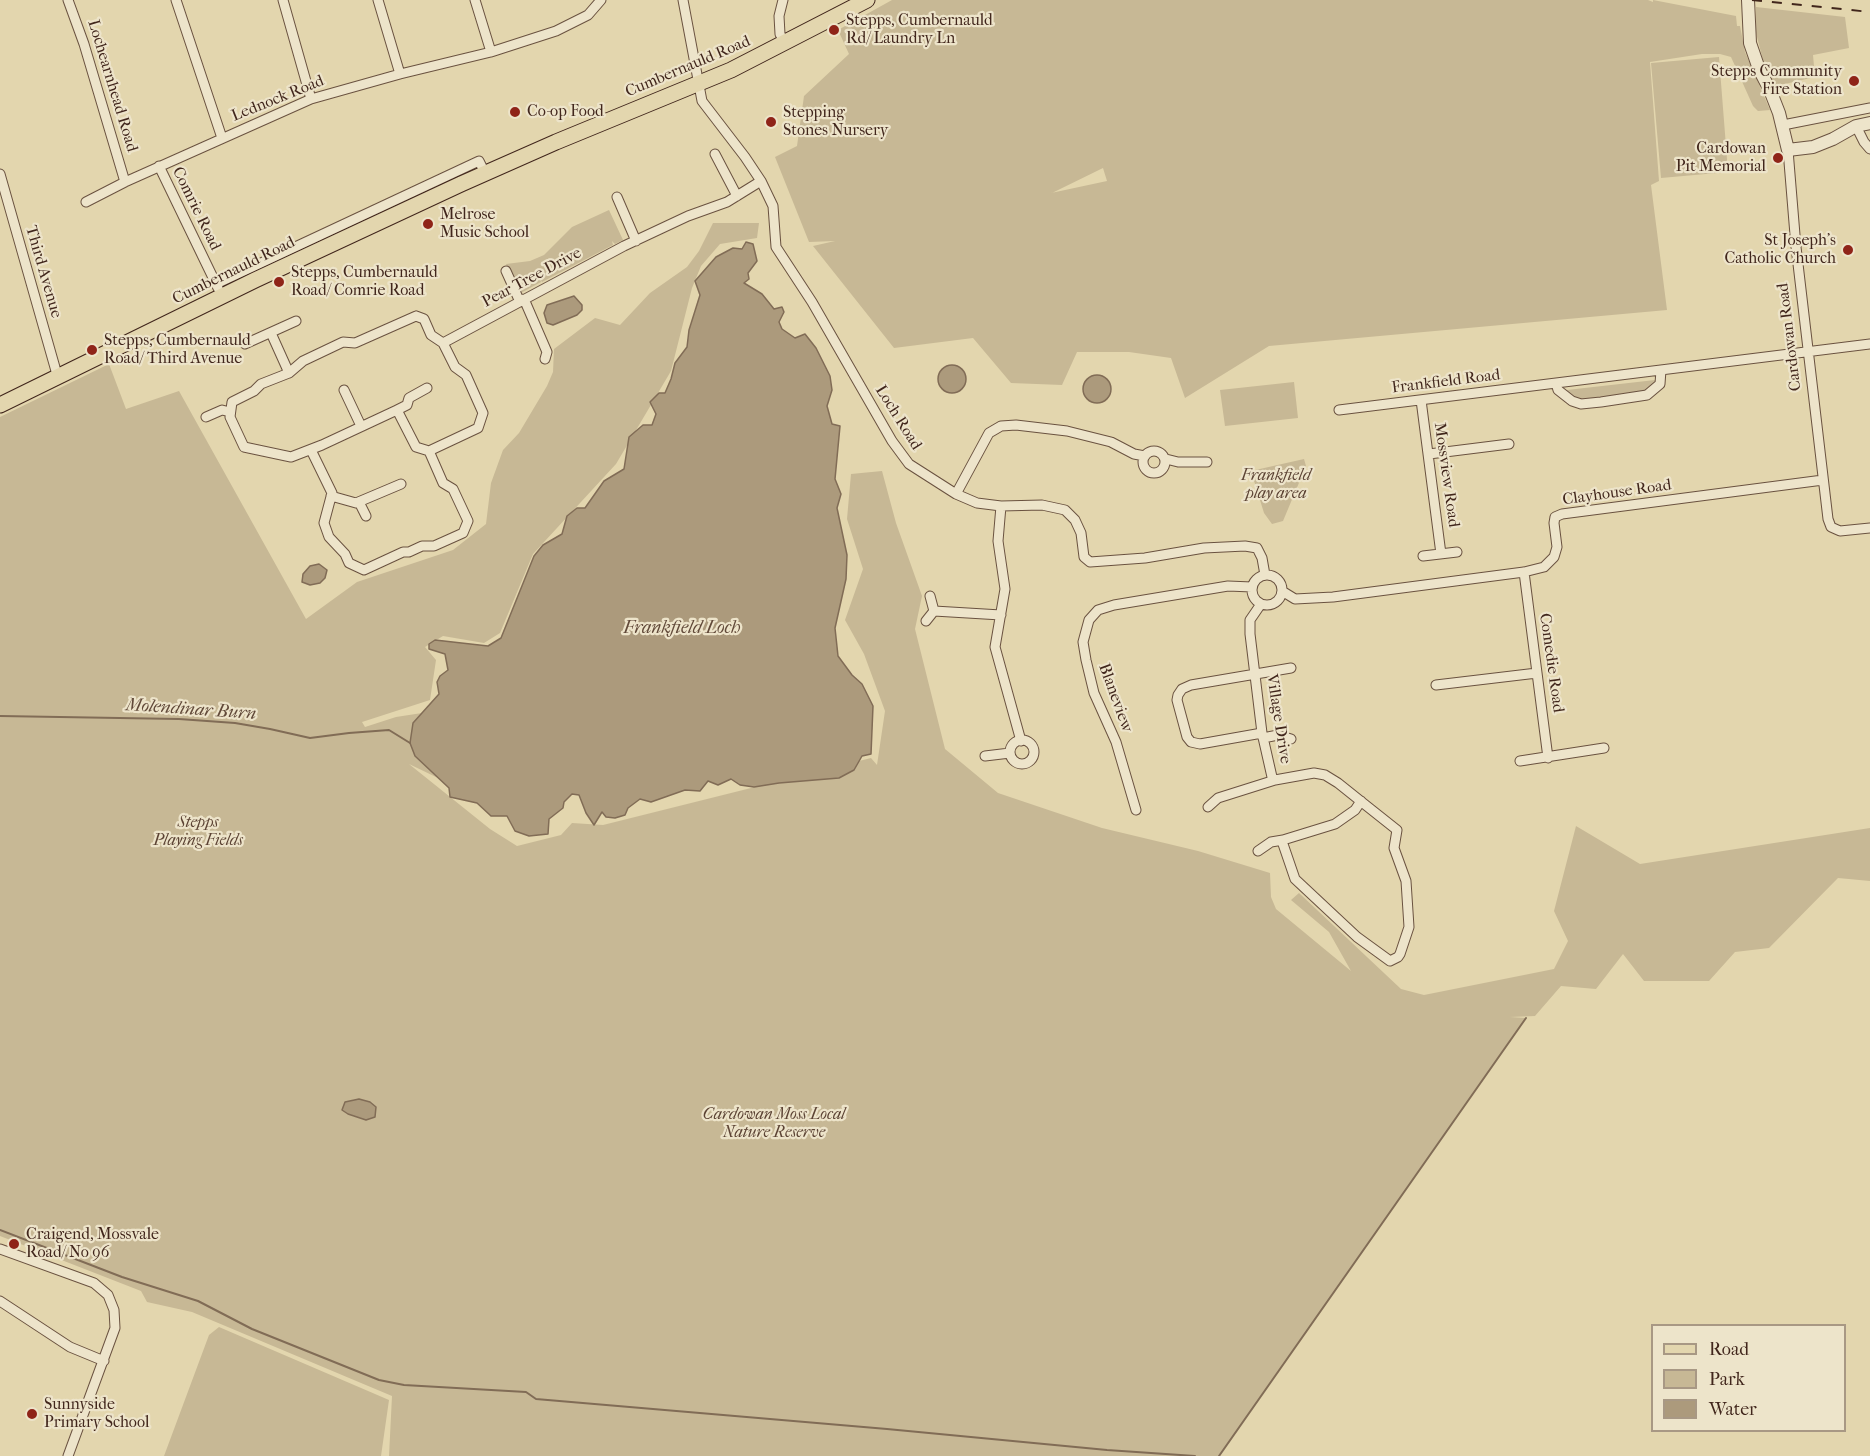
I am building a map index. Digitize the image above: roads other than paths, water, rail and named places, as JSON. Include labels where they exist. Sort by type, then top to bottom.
[{"type":"main road","name":"Cumbernauld Road","points":[[0,405],[58,378],[219,290],[485,173],[731,70],[867,0]]},
{"type":"street","name":"Lochearnhead Road","points":[[68,0],[84,44],[125,182]]},
{"type":"street","points":[[176,0],[222,138]]},
{"type":"street","points":[[283,0],[311,99]]},
{"type":"street","points":[[378,0],[400,74]]},
{"type":"street","points":[[475,0],[491,52]]},
{"type":"street","name":"Lednock Road","points":[[86,202],[159,166],[311,99],[491,52],[556,30],[588,15],[601,0]]},
{"type":"street","name":"Loch Road","points":[[683,0],[702,101],[761,181],[773,206],[776,247],[812,302],[892,441],[909,464],[956,494],[977,503],[1001,506],[1042,505],[1065,510],[1075,520],[1081,533],[1084,557],[1090,562],[1145,558],[1204,548],[1245,546],[1257,549],[1262,558],[1265,575]]},
{"type":"street","points":[[783,0],[779,16],[780,34],[784,44]]},
{"type":"street","name":"Cardowan Road","points":[[1748,0],[1750,43],[1783,125],[1788,150],[1796,247],[1828,519],[1831,527],[1840,531],[1870,528]]},
{"type":"street","points":[[1783,125],[1870,108]]},
{"type":"street","points":[[1788,150],[1813,147],[1856,126],[1870,123]]},
{"type":"street","points":[[1856,126],[1870,149]]},
{"type":"street","points":[[715,154],[737,196]]},
{"type":"street","name":"Comrie Road","points":[[159,166],[219,290]]},
{"type":"street","name":"Third Avenue","points":[[0,174],[58,378]]},
{"type":"street","name":"Pear Tree Drive","points":[[443,343],[636,241],[688,216],[727,202],[761,181]]},
{"type":"street","points":[[617,197],[636,241]]},
{"type":"street","points":[[506,271],[547,352],[545,359]]},
{"type":"street","points":[[397,410],[416,447],[429,451],[478,428],[483,413],[466,375],[455,368],[443,343],[431,335],[424,319],[416,316],[355,343],[344,342],[303,361],[289,373],[261,384],[254,391],[232,402],[230,417],[244,447],[291,457],[407,405],[409,398],[427,388]]},
{"type":"street","points":[[245,345],[296,321]]},
{"type":"street","points":[[271,333],[289,373]]},
{"type":"street","name":"Frankfield Road","points":[[1339,410],[1870,345]]},
{"type":"street","points":[[1556,383],[1558,390],[1572,401],[1581,404],[1601,402],[1647,395],[1660,384],[1661,370]]},
{"type":"street","points":[[344,390],[361,426]]},
{"type":"street","name":"Mossview Road","points":[[1421,400],[1441,554]]},
{"type":"street","points":[[206,417],[222,410],[230,412]]},
{"type":"street","points":[[956,494],[989,433],[1001,426],[1016,425],[1066,431],[1111,442],[1134,454],[1145,456]]},
{"type":"street","points":[[1429,454],[1509,444]]},
{"type":"street","points":[[311,450],[332,493],[324,523],[329,537],[345,554],[349,563],[364,570],[402,552],[409,552],[423,546],[434,546],[463,533],[468,521],[453,489],[443,483],[429,451]]},
{"type":"street","points":[[1166,459],[1163,470],[1153,473],[1144,467],[1145,456],[1151,451],[1158,451],[1166,459],[1178,462],[1207,462]]},
{"type":"street","name":"Clayhouse Road","points":[[1281,591],[1295,598],[1333,597],[1524,572],[1544,567],[1554,557],[1557,547],[1555,517],[1562,514],[1823,480]]},
{"type":"street","points":[[331,496],[359,502],[400,484]]},
{"type":"street","points":[[359,502],[366,516]]},
{"type":"street","points":[[1001,506],[998,541],[1005,589],[995,646],[1021,741]]},
{"type":"street","points":[[1423,556],[1457,552]]},
{"type":"street","name":"Comedie Road","points":[[1524,572],[1548,758]]},
{"type":"street","points":[[1265,575],[1276,579],[1281,584],[1279,599],[1273,604],[1261,604],[1253,597],[1252,587],[1259,577],[1265,575]]},
{"type":"street","name":"Blaneview","points":[[1136,810],[1116,742],[1094,693],[1083,642],[1089,620],[1098,610],[1114,605],[1228,586],[1252,587]]},
{"type":"street","points":[[930,596],[934,610]]},
{"type":"street","name":"Village Drive","points":[[1261,604],[1250,620],[1249,627],[1263,735],[1272,777],[1275,780],[1314,773],[1325,775],[1398,830],[1394,848],[1406,881],[1409,927],[1401,954],[1395,959],[1385,959],[1357,937],[1295,879],[1283,840]]},
{"type":"street","points":[[934,610],[1000,615]]},
{"type":"street","points":[[926,621],[934,610]]},
{"type":"street","points":[[1291,668],[1191,685],[1182,689],[1178,700],[1187,737],[1191,742],[1200,744],[1263,735],[1278,735],[1291,739]]},
{"type":"street","points":[[1436,685],[1537,673]]},
{"type":"street","points":[[1021,741],[1029,743],[1034,749],[1030,761],[1019,764],[1013,760],[1010,753],[1014,743],[1021,741]]},
{"type":"street","points":[[1520,761],[1604,748]]},
{"type":"street","points":[[985,756],[1010,753]]},
{"type":"street","points":[[1208,807],[1218,798],[1275,780]]},
{"type":"street","points":[[1258,851],[1271,843],[1335,824],[1355,810],[1361,801]]},
{"type":"street","points":[[0,1249],[94,1283],[108,1295],[114,1310],[115,1328],[68,1456]]},
{"type":"street","points":[[0,1301],[70,1347],[104,1360]]},
{"type":"water","name":"Frankfield Loch","points":[[746,242],[753,244],[757,261],[748,273],[749,279],[744,283],[762,294],[774,309],[782,307],[784,312],[779,322],[782,329],[795,338],[805,334],[816,348],[830,376],[832,390],[827,406],[832,424],[840,426],[835,479],[841,494],[837,508],[847,555],[846,579],[835,628],[838,656],[862,684],[873,706],[871,754],[862,756],[854,770],[839,778],[754,787],[740,785],[731,779],[718,785],[708,781],[700,791],[685,790],[651,802],[640,799],[628,808],[625,815],[615,818],[606,817],[602,812],[594,825],[579,795],[572,794],[564,802],[563,808],[549,819],[548,834],[529,836],[515,831],[507,816],[491,816],[477,803],[450,797],[449,788],[415,756],[410,743],[413,723],[439,694],[437,682],[440,676],[448,670],[445,654],[429,649],[429,644],[435,640],[488,646],[501,638],[534,556],[543,545],[562,534],[567,516],[577,508],[585,508],[604,481],[624,469],[629,437],[643,425],[652,425],[656,414],[650,402],[659,393],[665,393],[675,363],[687,347],[689,330],[700,295],[695,281],[716,257],[733,248],[742,249]]},
{"type":"water","points":[[574,296],[582,305],[582,310],[577,315],[553,325],[547,323],[544,313],[547,305]]},
{"type":"water","points":[[952,365],[962,369],[966,379],[962,389],[952,393],[942,389],[938,379],[942,369]]},
{"type":"water","points":[[1097,375],[1107,379],[1111,389],[1107,399],[1097,403],[1087,399],[1083,389],[1087,379]]},
{"type":"water","points":[[319,564],[327,570],[325,578],[320,583],[310,585],[302,582],[303,574],[310,566]]},
{"type":"water","points":[[359,1099],[370,1102],[376,1107],[375,1117],[366,1120],[342,1110],[345,1102]]},
{"type":"waterway","name":"Molendinar Burn","points":[[0,716],[179,719],[235,723],[310,738],[389,730],[410,743]]},
{"type":"waterway","points":[[1219,1456],[1526,1018]]},
{"type":"waterway","points":[[0,1230],[122,1277],[198,1301],[252,1329],[379,1380],[404,1385],[526,1392],[536,1399],[1195,1456]]},
{"type":"railway","points":[[1752,0],[1870,12]]},
{"type":"place","name":"Stepps, Cumbernauld Rd/ Laundry Ln","points":[[834,30]]},
{"type":"place","name":"Stepps Community Fire Station","points":[[1854,81]]},
{"type":"place","name":"Co-op Food","points":[[515,112]]},
{"type":"place","name":"Stepping Stones Nursery","points":[[771,122]]},
{"type":"place","name":"Cardowan Pit Memorial","points":[[1778,158]]},
{"type":"place","name":"Melrose Music School","points":[[428,224]]},
{"type":"place","name":"St Joseph's Catholic Church","points":[[1848,250]]},
{"type":"place","name":"Stepps, Cumbernauld Road/ Comrie Road","points":[[279,282]]},
{"type":"place","name":"Stepps, Cumbernauld Road/ Third Avenue","points":[[92,350]]},
{"type":"place","name":"Craigend, Mossvale Road/ No 96","points":[[14,1244]]},
{"type":"place","name":"Sunnyside Primary School","points":[[32,1414]]},
{"type":"park label","name":"Frankfield play area","points":[[1276,485]]},
{"type":"park label","name":"Stepps Playing Fields","points":[[198,832]]},
{"type":"park label","name":"Cardowan Moss Local Nature Reserve","points":[[774,1124]]}]
